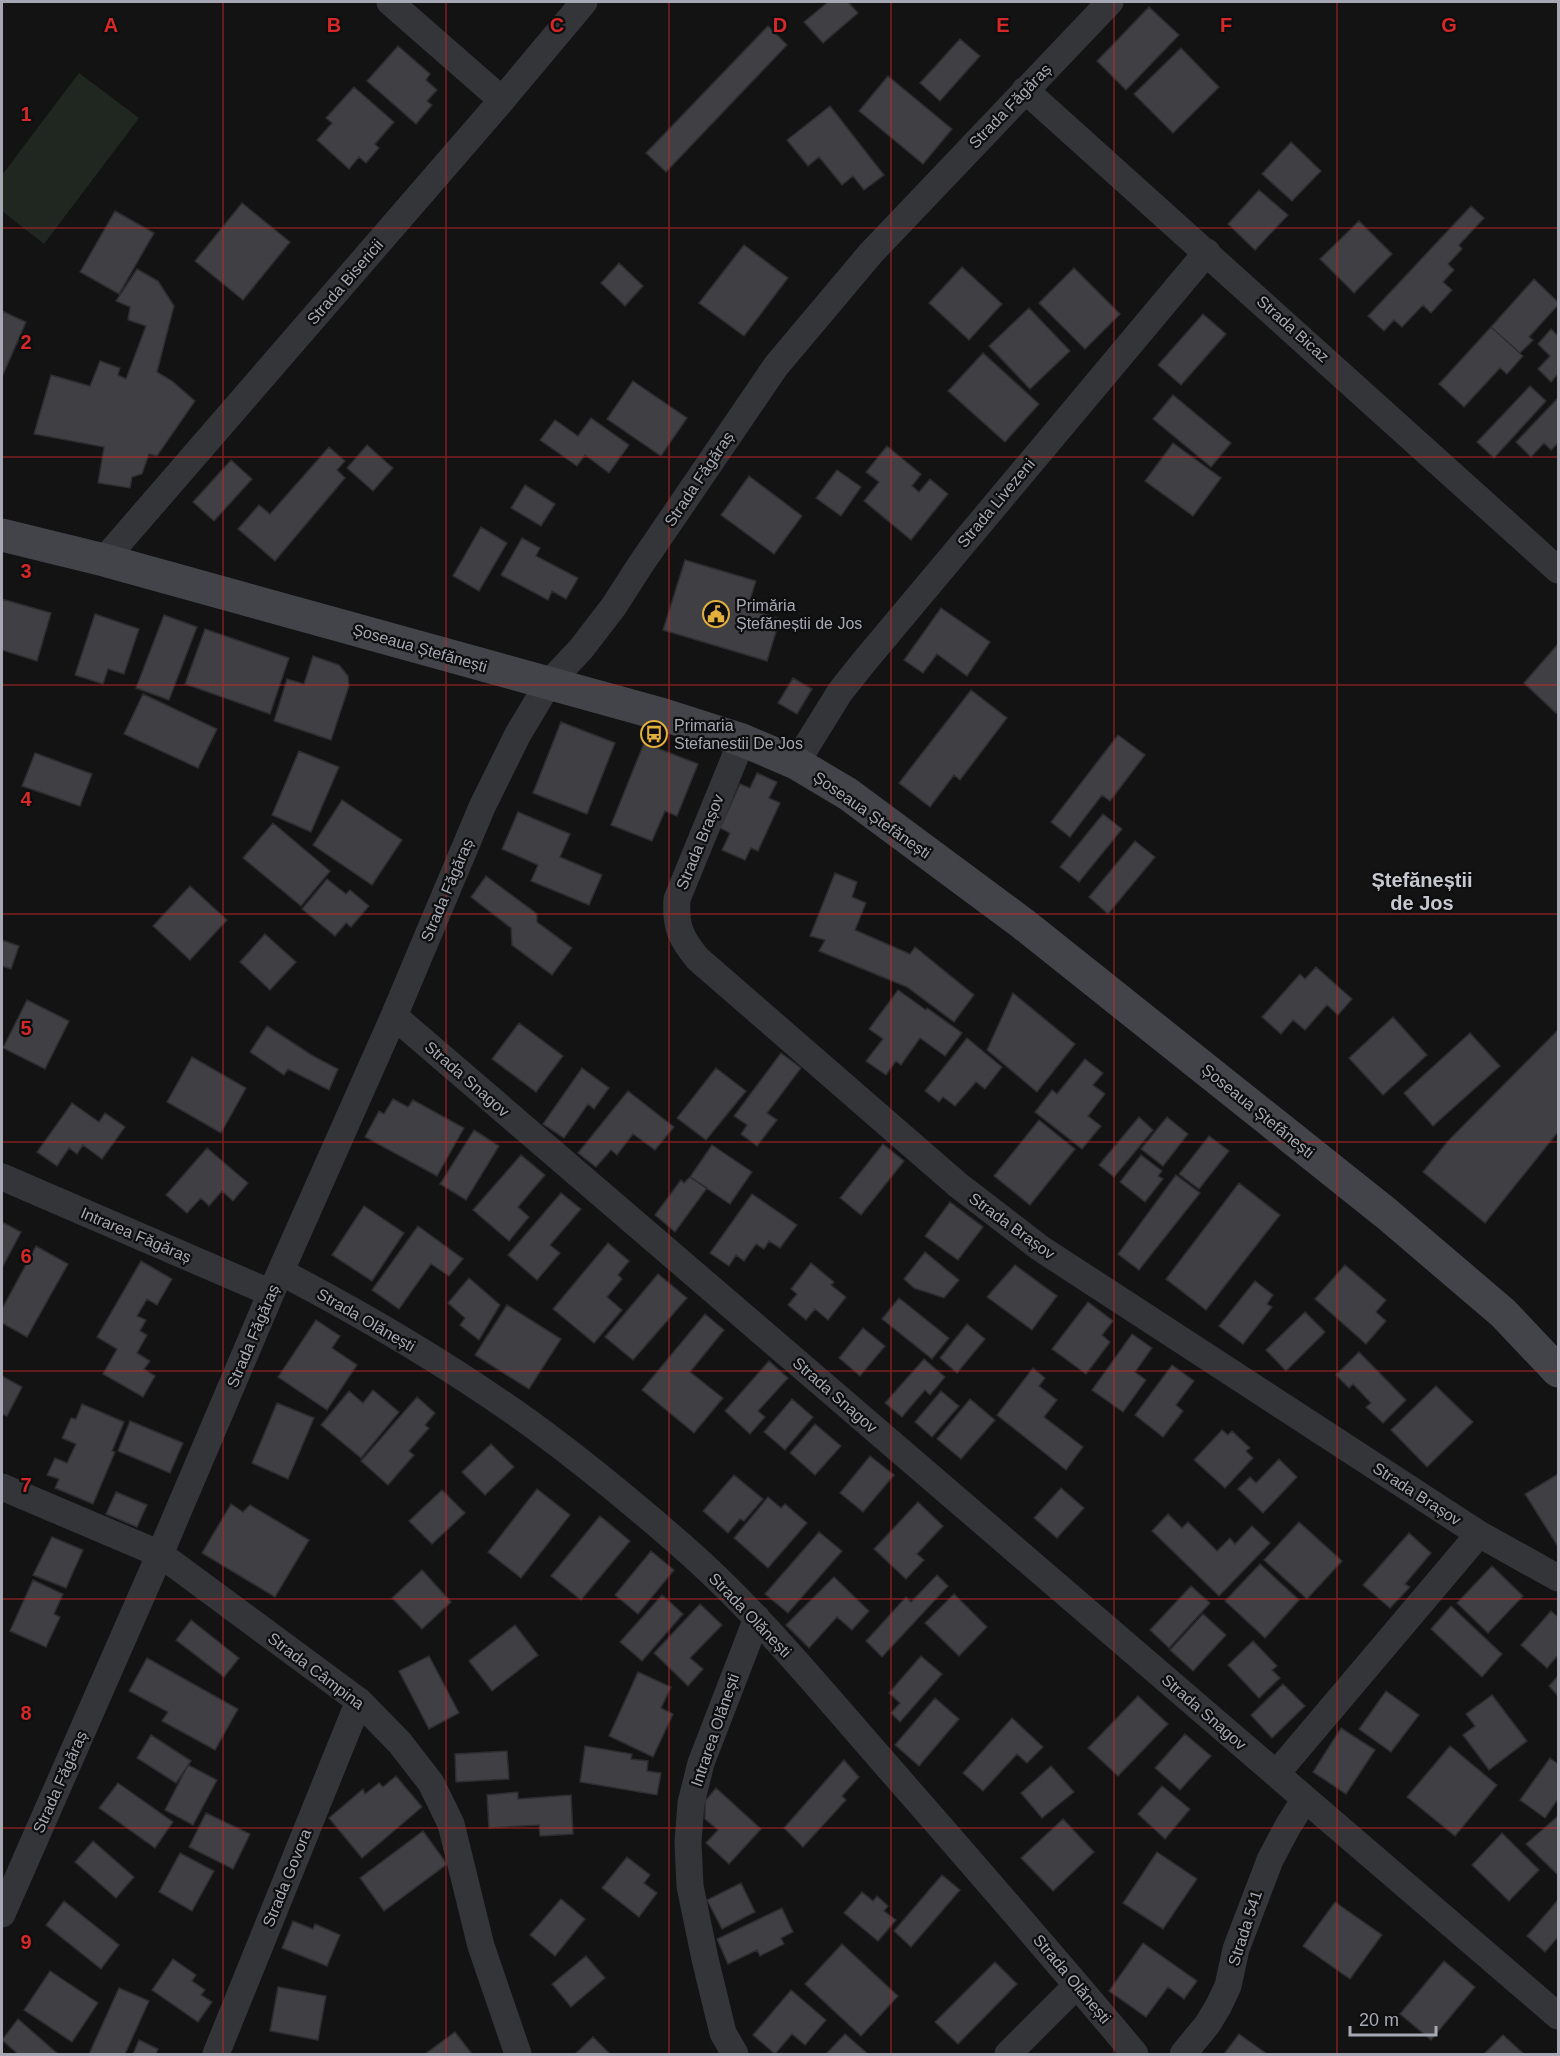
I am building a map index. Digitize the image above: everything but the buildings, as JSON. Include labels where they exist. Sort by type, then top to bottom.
[{"type":"main road","name":"Șoseaua Ștefănești","points":[[2,534],[104,560],[664,715],[742,740],[796,763],[848,794],[1031,930],[1387,1214],[1503,1313],[1558,1371]]},
{"type":"street","points":[[390,2],[502,100]]},
{"type":"street","name":"Strada Bisericii","points":[[104,560],[584,2]]},
{"type":"street","name":"Strada Făgăraș","points":[[2,1914],[394,1016],[482,807],[518,734],[548,684],[581,649],[615,606],[776,366],[871,253],[1110,2]]},
{"type":"street","name":"Strada Bicaz","points":[[1025,90],[1558,570]]},
{"type":"street","name":"Strada Livezeni","points":[[796,763],[840,692],[863,663],[1207,252]]},
{"type":"street","name":"Strada Brașov","points":[[742,740],[676,899],[678,927],[685,944],[698,959],[958,1185],[1040,1248],[1479,1534],[1558,1578]]},
{"type":"street","name":"Strada Snagov","points":[[394,1016],[1558,2016]]},
{"type":"street","name":"Intrarea Făgăraș","points":[[2,1177],[276,1282]]},
{"type":"street","name":"Strada Olănești","points":[[276,1282],[320,1293],[434,1359],[533,1426],[682,1547],[757,1618],[1077,1985],[1135,2055]]},
{"type":"street","name":"Strada Câmpina","points":[[2,1487],[160,1554],[358,1701],[400,1743],[431,1783],[452,1824],[481,1946],[518,2055]]},
{"type":"street","points":[[1276,1774],[1479,1534]]},
{"type":"street","name":"Intrarea Olănești","points":[[735,2055],[723,2033],[705,1959],[690,1886],[688,1842],[691,1803],[701,1763],[757,1618]]},
{"type":"street","name":"Strada Govora","points":[[216,2055],[358,1701]]},
{"type":"street","name":"Strada 541","points":[[1182,2055],[1207,2025],[1228,1986],[1236,1949],[1266,1870],[1288,1826],[1305,1799]]},
{"type":"street","points":[[1008,2055],[1077,1985]]},
{"type":"shaded area","points":[[79,73],[139,118],[44,244],[2,211],[2,175]]},
{"type":"place","name":"Primăria Ștefăneștii de Jos","points":[[716,614]]},
{"type":"place","name":"Primaria Stefanestii De Jos","points":[[654,734]]},
{"type":"district","name":"Ștefăneștii de Jos","points":[[1422,892]]}]
